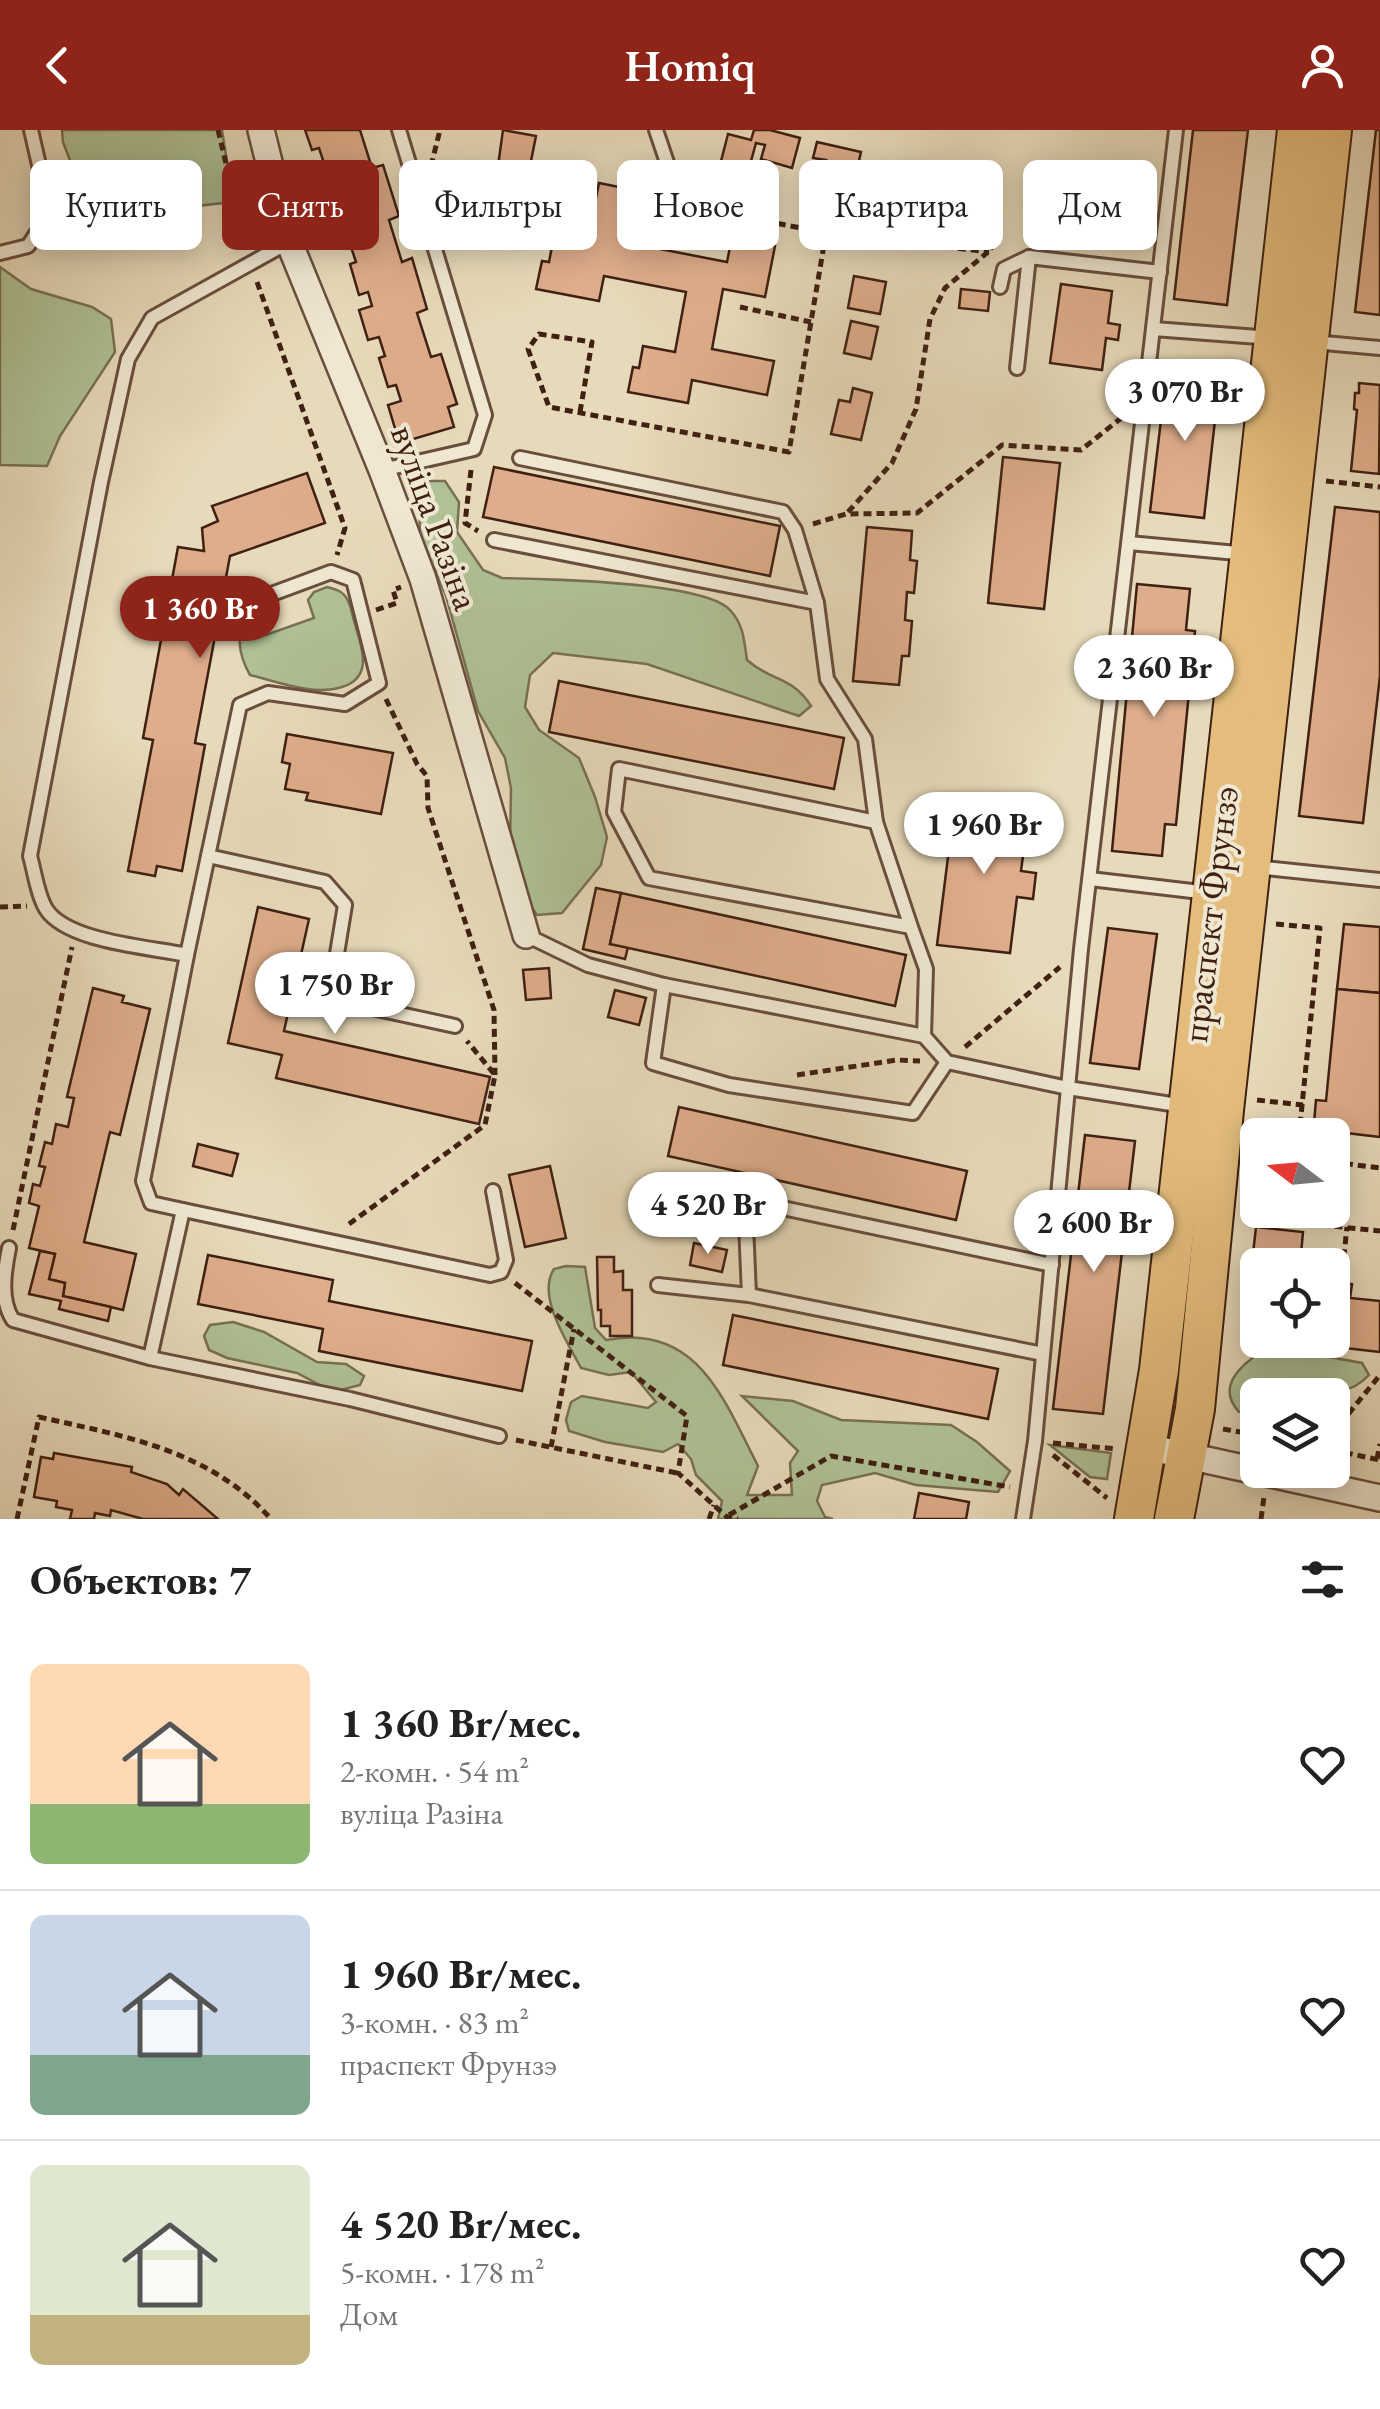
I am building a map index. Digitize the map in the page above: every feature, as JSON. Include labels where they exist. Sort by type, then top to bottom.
[{"type":"main road","name":"праспект Фрунзэ","points":[[1174,1519],[1195,1408],[1253,867],[1268,556],[1291,340],[1297,130]]},
{"type":"main road","name":"праспект Фрунзэ","points":[[1291,340],[1332,130]]},
{"type":"main road","name":"праспект Фрунзэ","points":[[1124,1511],[1187,1106],[1212,894],[1268,556]]},
{"type":"street","name":"вуліца Разіна","points":[[261,130],[268,160]]},
{"type":"street","name":"вуліца Разіна","points":[[292,250],[382,470],[422,580],[526,934]]},
{"type":"street","points":[[1135,1449],[1186,1455],[1380,1498]]},
{"type":"lane","points":[[0,253],[28,246],[50,213],[31,130]]},
{"type":"lane","points":[[382,470],[474,449],[485,415],[399,130]]},
{"type":"lane","points":[[656,130],[666,160]]},
{"type":"lane","points":[[1023,1519],[1035,1441],[1090,880],[1176,130]]},
{"type":"lane","points":[[187,955],[75,932],[54,919],[43,905],[30,856],[128,358],[152,318],[275,250]]},
{"type":"lane","points":[[1000,288],[1004,268],[1029,257],[1160,272]]},
{"type":"lane","points":[[1017,368],[1029,257]]},
{"type":"lane","points":[[1154,329],[1380,348]]},
{"type":"lane","points":[[520,458],[783,512],[795,530],[817,603],[827,679],[865,739],[876,822],[926,969],[924,1036]]},
{"type":"lane","points":[[494,540],[817,603]]},
{"type":"lane","points":[[1129,543],[1268,556]]},
{"type":"lane","points":[[269,595],[331,572],[352,580],[379,682],[345,704],[268,692],[240,706],[143,1182],[151,1203],[490,1274],[501,1272],[506,1260],[493,1192]]},
{"type":"lane","points":[[876,822],[619,769],[614,812],[650,878],[912,928]]},
{"type":"lane","points":[[208,856],[325,882],[345,905],[333,978],[346,1002],[456,1026]]},
{"type":"lane","points":[[1253,867],[1380,880]]},
{"type":"lane","points":[[1090,880],[1212,894]]},
{"type":"lane","points":[[526,934],[588,965],[924,1036],[947,1062],[1068,1088],[1187,1106]]},
{"type":"lane","points":[[664,984],[654,1062],[730,1084],[913,1114],[947,1062]]},
{"type":"lane","points":[[708,1193],[1052,1265]]},
{"type":"lane","points":[[744,1200],[748,1295]]},
{"type":"lane","points":[[150,1358],[184,1210]]},
{"type":"lane","points":[[9,1248],[0,1292],[2,1310],[12,1320],[150,1358],[350,1399],[498,1436]]},
{"type":"lane","points":[[658,1285],[748,1295],[1043,1354]]},
{"type":"path","points":[[218,130],[250,265],[345,528],[331,572]]},
{"type":"path","points":[[580,412],[592,342],[539,334],[528,348],[548,407],[789,452],[823,250]]},
{"type":"path","points":[[971,250],[1029,257]]},
{"type":"path","points":[[846,514],[892,463],[916,409],[930,319],[945,288],[988,252]]},
{"type":"path","points":[[740,308],[810,322]]},
{"type":"path","points":[[795,530],[846,514],[917,512],[1002,444],[1081,450],[1146,398]]},
{"type":"path","points":[[474,449],[464,524],[494,540]]},
{"type":"path","points":[[1326,481],[1380,486]]},
{"type":"path","points":[[362,614],[397,603],[393,590],[422,580]]},
{"type":"path","points":[[326,1240],[485,1126],[495,1075],[494,1010],[428,808],[428,776],[416,764],[379,682]]},
{"type":"path","points":[[1276,924],[1320,928],[1301,1118]]},
{"type":"path","points":[[9,1248],[75,932]]},
{"type":"path","points":[[456,1026],[495,1075]]},
{"type":"path","points":[[1256,1100],[1302,1105]]},
{"type":"path","points":[[1350,1164],[1380,1168]]},
{"type":"path","points":[[1350,1227],[1380,1231]]},
{"type":"path","points":[[532,1297],[687,1416],[678,1473]]},
{"type":"path","points":[[552,1447],[574,1329]]},
{"type":"path","points":[[1350,1412],[1380,1375]]},
{"type":"path","points":[[17,1519],[39,1416],[152,1442],[214,1470],[255,1500],[271,1519]]},
{"type":"path","points":[[1223,1429],[1240,1432]]},
{"type":"path","points":[[498,1436],[678,1473],[727,1517],[738,1519]]},
{"type":"path","points":[[1035,1441],[1135,1449]]},
{"type":"path","points":[[1035,1441],[1124,1511]]},
{"type":"path","points":[[1350,1454],[1378,1460],[1380,1444]]},
{"type":"path","points":[[727,1517],[831,1456],[1028,1490]]},
{"type":"path","points":[[710,1519],[714,1505]]},
{"type":"green space","points":[[62,130],[222,130],[227,160],[222,160],[222,203],[202,205],[202,160],[70,160]]},
{"type":"green space","points":[[0,267],[31,289],[92,307],[111,319],[115,352],[60,436],[47,466],[0,465]]},
{"type":"green space","points":[[430,481],[445,481],[459,502],[457,532],[483,570],[502,578],[658,587],[714,600],[730,610],[738,621],[747,660],[796,689],[811,706],[799,716],[647,664],[553,653],[530,675],[525,707],[539,730],[579,758],[607,837],[601,865],[562,913],[537,915],[524,896],[510,848],[511,788],[505,758],[478,711],[446,596],[420,535],[419,495]]},
{"type":"green space","points":[[327,587],[341,592],[350,604],[362,650],[359,676],[342,687],[319,690],[250,675],[240,642],[245,608],[254,603],[266,635],[314,618],[308,600],[314,592]]},
{"type":"green space","points":[[585,1267],[595,1328],[606,1340],[637,1338],[663,1343],[685,1355],[719,1392],[758,1466],[747,1495],[792,1495],[790,1463],[798,1451],[742,1396],[793,1401],[841,1420],[951,1425],[1010,1471],[998,1492],[916,1485],[875,1473],[822,1485],[817,1501],[825,1517],[833,1519],[718,1519],[722,1501],[696,1475],[691,1459],[678,1444],[663,1452],[569,1431],[566,1420],[571,1402],[582,1396],[648,1408],[656,1402],[631,1372],[609,1375],[581,1368],[551,1306],[549,1280],[554,1269]]},
{"type":"green space","points":[[233,1322],[264,1332],[317,1362],[346,1364],[364,1376],[360,1385],[333,1392],[297,1373],[227,1358],[209,1350],[204,1336],[210,1325]]},
{"type":"green space","points":[[1253,1358],[1335,1358],[1362,1363],[1369,1375],[1350,1388],[1350,1378],[1240,1378],[1239,1412],[1232,1403],[1230,1385]]},
{"type":"green space","points":[[1050,1445],[1111,1453],[1107,1479],[1090,1477]]},
{"type":"building","points":[[305,130],[360,130],[369,160],[323,160],[319,148],[312,150]]},
{"type":"building","points":[[503,130],[536,136],[531,160],[499,160]]},
{"type":"building","points":[[754,130],[800,138],[792,168],[779,164],[779,160],[761,159],[765,145],[756,143],[751,160],[721,160],[728,134],[751,140]]},
{"type":"building","points":[[1193,130],[1248,130],[1227,305],[1174,299]]},
{"type":"building","points":[[1376,130],[1380,130],[1380,315],[1355,312]]},
{"type":"building","points":[[817,142],[861,152],[859,160],[813,158]]},
{"type":"building","points":[[383,165],[399,216],[389,220],[402,262],[412,258],[427,309],[417,313],[431,357],[441,354],[457,404],[448,407],[454,427],[410,440],[408,432],[397,435],[388,405],[401,401],[396,385],[388,387],[379,358],[385,356],[379,337],[368,340],[359,310],[372,306],[368,292],[359,295],[350,264],[356,262],[352,250],[379,250],[379,166]]},
{"type":"building","points":[[599,183],[617,187],[617,250],[665,250],[727,262],[729,250],[774,250],[765,297],[723,289],[712,349],[774,361],[767,395],[692,380],[688,403],[628,392],[633,367],[639,368],[643,346],[675,352],[686,292],[604,276],[599,301],[536,289],[542,261],[549,262],[551,250],[597,250]]},
{"type":"building","points":[[854,276],[886,282],[880,314],[848,308]]},
{"type":"building","points":[[1061,284],[1112,291],[1108,323],[1120,325],[1118,340],[1106,338],[1102,370],[1050,363]]},
{"type":"building","points":[[961,289],[990,292],[988,311],[959,308]]},
{"type":"building","points":[[851,321],[878,327],[871,359],[844,353]]},
{"type":"building","points":[[1167,370],[1220,376],[1204,518],[1150,512]]},
{"type":"building","points":[[1359,383],[1380,385],[1379,474],[1351,471],[1355,393],[1359,393]]},
{"type":"building","points":[[853,388],[872,393],[861,440],[831,434],[839,400],[850,402]]},
{"type":"building","points":[[1003,457],[1060,463],[1044,609],[988,603]]},
{"type":"building","points":[[494,467],[780,526],[770,576],[483,517]]},
{"type":"building","points":[[307,473],[325,523],[230,556],[195,743],[205,745],[182,871],[157,866],[155,876],[128,871],[153,740],[143,738],[178,547],[204,551],[202,528],[218,521],[212,506]]},
{"type":"building","points":[[1335,507],[1380,512],[1380,676],[1363,823],[1299,816]]},
{"type":"building","points":[[867,527],[912,531],[910,560],[917,561],[914,593],[907,592],[905,620],[912,621],[909,656],[902,656],[899,685],[853,681]]},
{"type":"building","points":[[1137,584],[1190,589],[1186,630],[1195,631],[1176,825],[1165,824],[1162,856],[1112,851]]},
{"type":"building","points":[[559,681],[844,738],[834,789],[549,732]]},
{"type":"building","points":[[287,734],[393,753],[381,814],[306,800],[308,793],[285,789],[290,764],[282,762]]},
{"type":"building","points":[[955,801],[1029,810],[1021,871],[1036,873],[1033,899],[1017,897],[1010,953],[937,945]]},
{"type":"building","points":[[596,888],[621,893],[610,944],[628,947],[625,959],[583,949]]},
{"type":"building","points":[[621,893],[906,955],[895,1006],[610,944]]},
{"type":"building","points":[[258,907],[309,919],[284,1031],[490,1077],[479,1124],[276,1078],[282,1055],[228,1043]]},
{"type":"building","points":[[1344,924],[1380,927],[1380,993],[1337,989]]},
{"type":"building","points":[[1108,928],[1157,934],[1139,1069],[1090,1063]]},
{"type":"building","points":[[549,968],[551,998],[526,1000],[523,970]]},
{"type":"building","points":[[93,988],[124,996],[122,1002],[150,1009],[120,1135],[110,1132],[84,1242],[136,1254],[123,1310],[63,1296],[65,1283],[49,1279],[55,1254],[29,1248],[39,1206],[29,1203],[33,1184],[40,1186],[45,1167],[39,1166],[45,1142],[52,1144],[56,1124],[68,1127],[74,1098],[67,1097]]},
{"type":"building","points":[[1337,989],[1380,993],[1380,1137],[1350,1134],[1350,1118],[1314,1118],[1316,1100],[1326,1101]]},
{"type":"building","points":[[615,990],[646,998],[639,1025],[608,1017]]},
{"type":"building","points":[[679,1107],[967,1171],[956,1220],[668,1156]]},
{"type":"building","points":[[1085,1135],[1135,1141],[1103,1414],[1053,1409]]},
{"type":"building","points":[[198,1144],[238,1154],[232,1176],[193,1166]]},
{"type":"building","points":[[550,1166],[566,1238],[525,1247],[509,1175]]},
{"type":"building","points":[[1256,1228],[1303,1232],[1302,1248],[1254,1248]]},
{"type":"building","points":[[694,1243],[727,1250],[722,1272],[690,1265]]},
{"type":"building","points":[[40,1251],[55,1254],[49,1279],[65,1283],[63,1296],[111,1307],[108,1321],[59,1309],[61,1301],[29,1294]]},
{"type":"building","points":[[208,1255],[333,1280],[329,1301],[532,1341],[522,1391],[319,1351],[323,1329],[198,1304]]},
{"type":"building","points":[[597,1257],[614,1257],[614,1272],[623,1271],[623,1290],[632,1290],[632,1336],[610,1336],[610,1326],[601,1326]]},
{"type":"building","points":[[1350,1298],[1380,1301],[1380,1352],[1350,1349]]},
{"type":"building","points":[[733,1315],[998,1369],[988,1419],[723,1365]]},
{"type":"building","points":[[54,1453],[132,1467],[131,1472],[167,1484],[179,1495],[183,1489],[218,1519],[143,1519],[111,1510],[110,1516],[95,1513],[94,1519],[70,1519],[72,1510],[56,1507],[57,1501],[34,1497],[41,1457],[53,1459]]},
{"type":"building","points":[[919,1493],[969,1502],[966,1519],[914,1519]]}]
